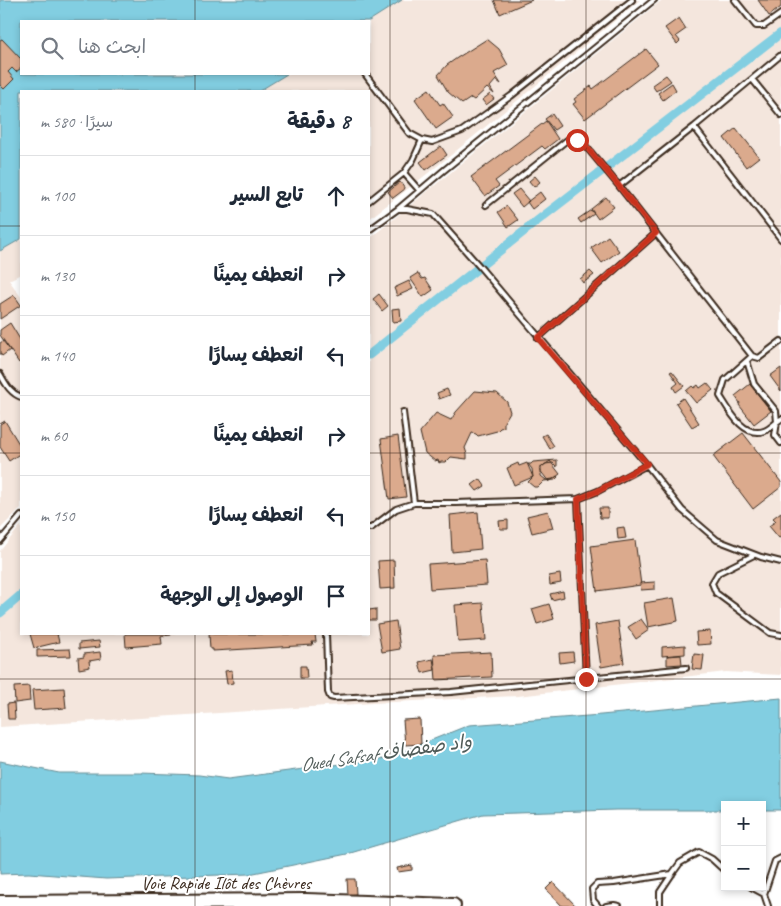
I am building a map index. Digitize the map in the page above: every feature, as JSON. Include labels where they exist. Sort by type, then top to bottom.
[{"type":"highway","name":"Voie Rapide Ilôt des Chèvres","points":[[0,903],[306,901],[453,906]]},
{"type":"lane","points":[[366,75],[409,133],[422,140],[432,142],[462,131],[511,96],[632,0]]},
{"type":"lane","points":[[370,229],[398,209],[654,0]]},
{"type":"lane","points":[[735,0],[756,26],[764,26],[781,14]]},
{"type":"lane","points":[[619,186],[781,55]]},
{"type":"lane","points":[[752,79],[781,115]]},
{"type":"lane","points":[[694,127],[781,239]]},
{"type":"lane","points":[[370,200],[404,173],[413,160],[422,140]]},
{"type":"lane","points":[[486,205],[567,140],[577,140],[584,144],[619,186],[752,356],[759,358],[781,341]]},
{"type":"lane","points":[[404,173],[420,190]]},
{"type":"lane","points":[[398,209],[433,214],[647,464],[682,510],[717,540],[761,558],[781,562]]},
{"type":"lane","points":[[538,338],[656,233]]},
{"type":"lane","points":[[752,356],[725,380],[720,396],[739,424],[752,431],[764,431],[779,420]]},
{"type":"lane","points":[[747,360],[754,384],[776,411],[779,420],[775,435],[781,443]]},
{"type":"lane","points":[[0,374],[11,392],[20,397]]},
{"type":"lane","points":[[403,412],[414,503]]},
{"type":"lane","points":[[370,528],[396,510],[414,503],[578,499],[598,491],[647,464]]},
{"type":"lane","points":[[578,499],[586,679]]},
{"type":"lane","points":[[0,541],[20,517]]},
{"type":"lane","points":[[754,555],[718,573],[712,583],[716,594],[770,633],[781,635]]},
{"type":"lane","points":[[326,635],[328,692],[330,697],[334,698],[452,692],[686,668]]},
{"type":"lane","points":[[660,906],[660,892],[680,864],[699,852],[712,859],[721,867]]},
{"type":"lane","points":[[768,906],[764,894],[775,861],[781,858]]},
{"type":"lane","points":[[598,906],[593,900],[592,889],[597,884],[672,874]]},
{"type":"lane","points":[[758,891],[764,894]]},
{"type":"lane","points":[[606,906],[619,906]]},
{"type":"shaded area","points":[[402,0],[640,0],[445,160],[370,218],[370,90],[261,90],[285,75],[370,75],[370,20]]},
{"type":"shaded area","points":[[662,0],[781,0],[781,675],[726,672],[518,696],[373,703],[0,727],[0,551],[20,526],[20,635],[370,635],[370,238]]},
{"type":"shaded area","points":[[20,240],[20,274],[9,280],[20,296],[20,509],[0,529],[0,251]]},
{"type":"water","points":[[0,0],[402,0],[370,20],[20,20],[20,75],[285,75],[261,90],[20,90],[20,240],[0,251]]},
{"type":"water","points":[[781,698],[781,810],[766,810],[766,801],[721,801],[721,810],[616,810],[483,814],[347,854],[249,874],[106,879],[29,873],[0,874],[0,761],[59,773],[199,775],[228,779],[387,758],[469,725]]},
{"type":"building","points":[[494,0],[532,0],[500,14]]},
{"type":"building","points":[[758,0],[781,0],[781,7],[769,16]]},
{"type":"building","points":[[679,18],[686,29],[676,36],[680,41],[677,44],[665,28]]},
{"type":"building","points":[[2,39],[20,58],[20,69],[16,72],[12,68],[8,72],[14,79],[4,89],[0,85],[0,40]]},
{"type":"building","points":[[487,39],[499,49],[508,65],[494,73],[501,84],[496,80],[490,87],[494,94],[487,88],[474,100],[471,98],[462,104],[448,92],[438,75],[447,65]]},
{"type":"building","points":[[646,49],[658,64],[585,119],[573,104],[576,102],[574,99],[591,86],[593,89]]},
{"type":"building","points":[[666,75],[671,81],[656,91],[652,85]]},
{"type":"building","points":[[672,83],[676,90],[663,100],[658,93]]},
{"type":"building","points":[[429,89],[440,105],[443,103],[453,117],[436,129],[415,99]]},
{"type":"building","points":[[490,94],[494,99],[486,105],[482,100]]},
{"type":"building","points":[[552,114],[560,126],[554,130],[545,119]]},
{"type":"building","points":[[546,121],[558,139],[545,149],[542,146],[495,181],[499,186],[485,196],[471,177]]},
{"type":"building","points":[[736,128],[759,157],[746,167],[724,138]]},
{"type":"building","points":[[441,146],[447,155],[426,170],[420,162]]},
{"type":"building","points":[[535,176],[540,182],[534,187],[529,181]]},
{"type":"building","points":[[400,182],[405,189],[393,198],[388,192]]},
{"type":"building","points":[[519,189],[529,201],[522,207],[512,194]]},
{"type":"building","points":[[540,192],[545,199],[532,209],[527,202]]},
{"type":"building","points":[[606,197],[614,207],[598,219],[591,209]]},
{"type":"building","points":[[507,206],[518,220],[508,227],[498,212]]},
{"type":"building","points":[[591,210],[594,214],[581,223],[578,219]]},
{"type":"building","points":[[608,236],[619,251],[602,263],[591,248]]},
{"type":"building","points":[[590,271],[594,275],[583,283],[580,279]]},
{"type":"building","points":[[418,273],[422,279],[425,278],[433,290],[423,297],[410,278]]},
{"type":"building","points":[[409,281],[413,289],[397,296],[394,288]]},
{"type":"building","points":[[379,294],[388,306],[382,311],[373,299]]},
{"type":"building","points":[[14,295],[20,306],[0,319],[0,304]]},
{"type":"building","points":[[400,308],[401,321],[393,322],[392,309]]},
{"type":"building","points":[[10,323],[20,339],[19,363],[0,335],[0,330]]},
{"type":"building","points":[[3,341],[10,350],[2,356],[0,353],[0,343]]},
{"type":"building","points":[[781,368],[781,391],[770,376]]},
{"type":"building","points":[[672,371],[684,386],[676,392],[673,387],[678,383],[670,372]]},
{"type":"building","points":[[707,383],[713,390],[696,403],[686,391],[692,386],[694,388],[698,385],[700,388]]},
{"type":"building","points":[[750,384],[771,411],[754,424],[739,405],[740,403],[735,396]]},
{"type":"building","points":[[447,389],[450,395],[439,399],[437,393]]},
{"type":"building","points":[[475,391],[497,393],[507,402],[510,412],[504,422],[504,427],[478,436],[472,433],[465,448],[467,459],[451,457],[446,462],[439,463],[438,460],[435,461],[425,453],[420,432],[436,413],[451,420]]},
{"type":"building","points":[[683,398],[699,423],[692,427],[676,403]]},
{"type":"building","points":[[5,421],[20,445],[20,454],[9,461],[0,447],[0,424]]},
{"type":"building","points":[[743,433],[781,482],[781,487],[753,509],[713,456]]},
{"type":"building","points":[[546,434],[554,446],[550,449],[542,436]]},
{"type":"building","points":[[398,436],[406,497],[389,499],[381,439]]},
{"type":"building","points":[[557,460],[557,467],[553,463],[545,464],[541,468],[541,476],[546,480],[557,476],[555,480],[544,481],[538,487],[534,487],[528,482],[533,477],[532,469],[528,464]]},
{"type":"building","points":[[550,461],[560,474],[549,482],[539,469]]},
{"type":"building","points":[[518,463],[519,466],[527,463],[533,477],[514,485],[507,468]]},
{"type":"building","points":[[480,479],[485,486],[477,491],[472,485]]},
{"type":"building","points":[[599,508],[608,508],[608,518],[600,518]]},
{"type":"building","points":[[548,511],[553,528],[532,533],[527,516]]},
{"type":"building","points":[[478,512],[481,549],[452,552],[450,515]]},
{"type":"building","points":[[781,512],[781,537],[779,538],[769,526],[776,521],[773,518]]},
{"type":"building","points":[[508,520],[508,529],[500,529],[499,521]]},
{"type":"building","points":[[624,527],[626,538],[618,539],[617,528]]},
{"type":"building","points":[[635,540],[641,585],[597,591],[591,546]]},
{"type":"building","points":[[394,560],[395,588],[380,589],[378,561]]},
{"type":"building","points":[[485,560],[487,585],[430,589],[428,564]]},
{"type":"building","points":[[560,574],[561,583],[550,585],[549,576]]},
{"type":"building","points":[[655,582],[655,589],[641,590],[640,583]]},
{"type":"building","points":[[563,591],[564,597],[552,600],[550,594]]},
{"type":"building","points":[[674,598],[678,621],[648,627],[644,603]]},
{"type":"building","points":[[483,603],[486,640],[458,642],[455,605]]},
{"type":"building","points":[[549,604],[554,619],[537,624],[532,609]]},
{"type":"building","points":[[376,609],[376,620],[370,620],[370,610]]},
{"type":"building","points":[[641,619],[649,630],[636,639],[628,627]]},
{"type":"building","points":[[396,621],[400,649],[382,652],[377,624]]},
{"type":"building","points":[[618,621],[624,663],[601,667],[595,625]]},
{"type":"building","points":[[710,631],[711,644],[697,645],[696,632]]},
{"type":"building","points":[[30,635],[57,635],[59,642],[34,648]]},
{"type":"building","points":[[125,635],[171,635],[161,636],[162,644],[126,647]]},
{"type":"building","points":[[209,635],[315,635],[316,642],[312,642],[313,645],[213,651],[213,649],[210,649]]},
{"type":"building","points":[[99,641],[100,647],[79,649],[79,643]]},
{"type":"building","points":[[685,645],[685,654],[662,656],[662,647]]},
{"type":"building","points":[[70,649],[71,656],[37,657],[37,650]]},
{"type":"building","points":[[100,652],[101,659],[89,661],[90,667],[79,669],[78,658],[84,657],[84,654]]},
{"type":"building","points":[[491,652],[492,677],[436,680],[434,655]]},
{"type":"building","points":[[573,652],[574,661],[560,663],[559,653]]},
{"type":"building","points":[[694,654],[704,655],[702,670],[692,669]]},
{"type":"building","points":[[681,655],[682,664],[667,665],[667,656]]},
{"type":"building","points":[[433,659],[435,670],[422,673],[419,662]]},
{"type":"building","points":[[300,666],[306,666],[307,678],[300,678]]},
{"type":"building","points":[[232,670],[233,683],[227,684],[225,671]]},
{"type":"building","points":[[29,686],[30,701],[15,703],[14,687]]},
{"type":"building","points":[[64,688],[66,708],[34,710],[32,690]]},
{"type":"building","points":[[14,703],[15,719],[8,719],[7,704]]},
{"type":"building","points":[[420,719],[421,744],[405,745],[403,720]]},
{"type":"building","points":[[412,865],[412,870],[398,872],[397,868]]},
{"type":"building","points":[[347,879],[355,879],[356,894],[348,895]]},
{"type":"building","points":[[553,882],[576,906],[562,906],[546,889]]},
{"type":"waterway","points":[[370,354],[537,221],[781,33]]},
{"type":"waterway","points":[[0,613],[20,596]]},
{"type":"route","points":[[577,140],[584,144],[656,233],[538,338],[647,464],[598,491],[578,499],[586,679]]},
{"type":"water label","name":"Oued Safsaf واد صفصاف","points":[[386,752]]}]
